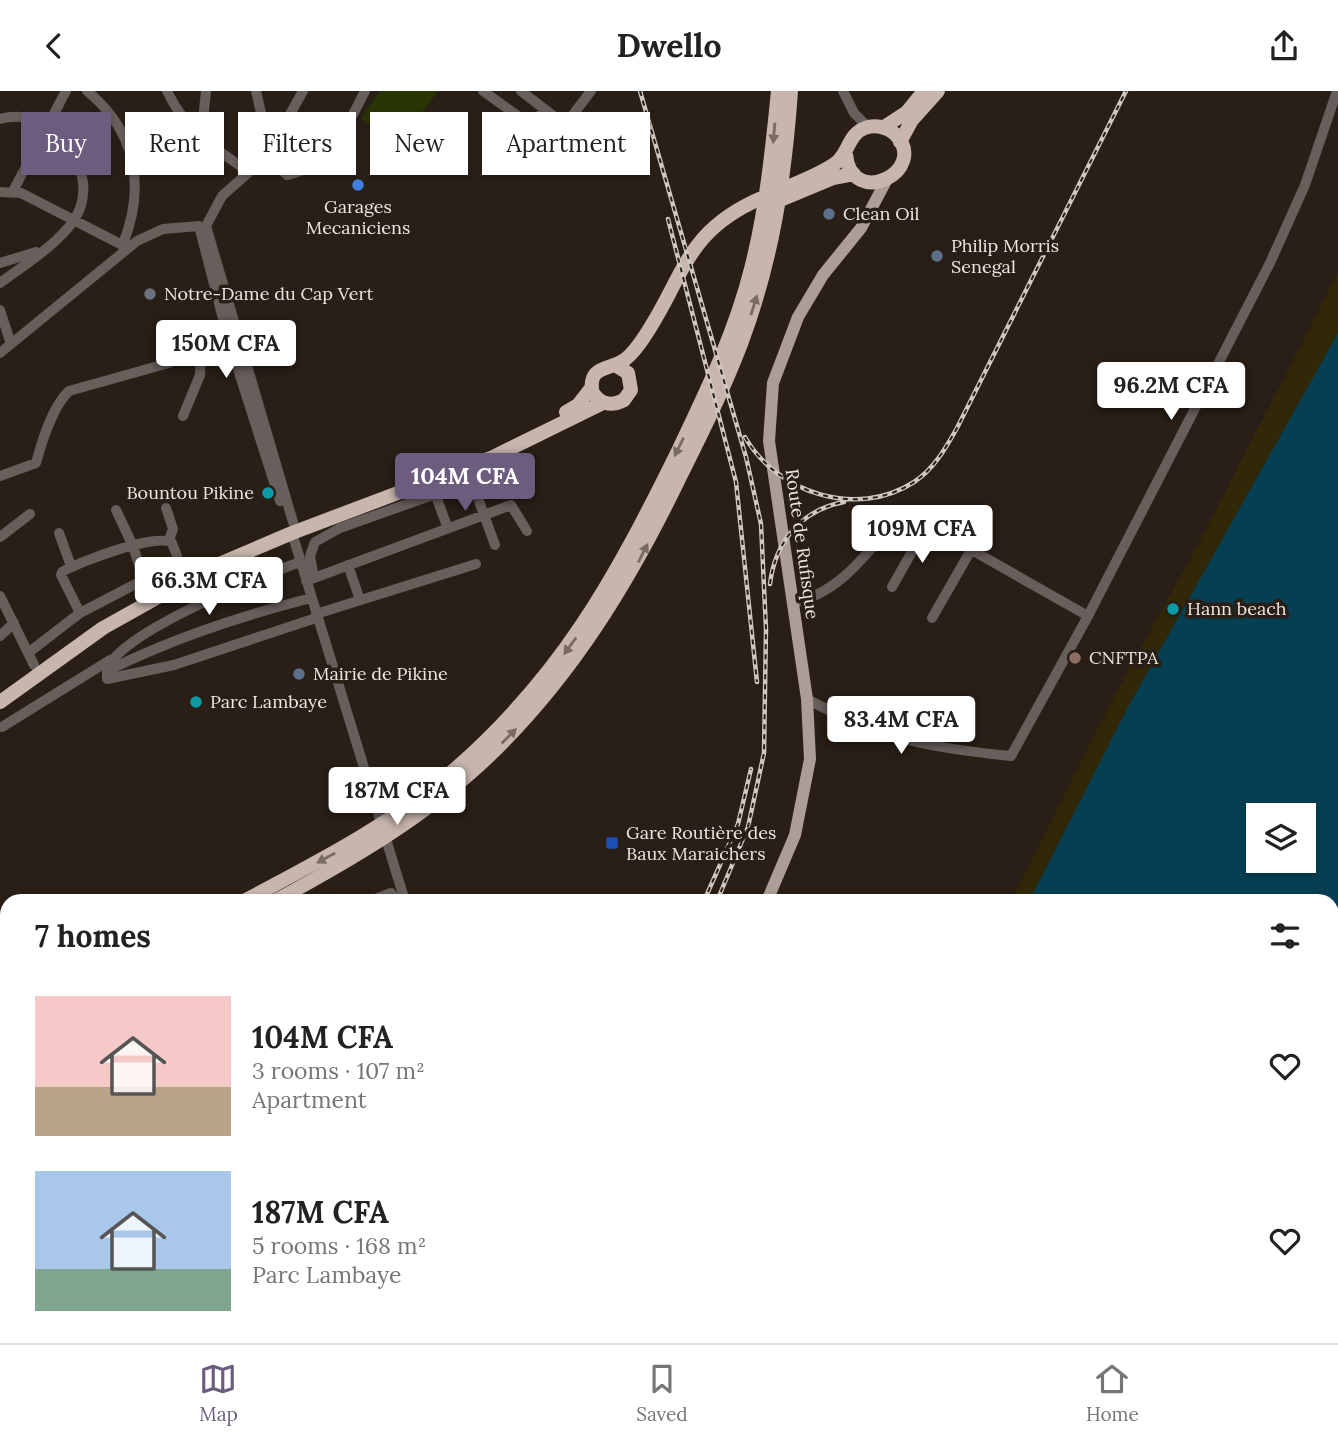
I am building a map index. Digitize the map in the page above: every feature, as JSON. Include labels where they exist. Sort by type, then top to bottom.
[{"type":"highway","points":[[258,894],[329,857],[385,823],[446,777],[519,706],[560,659],[607,588],[709,385],[744,295],[762,224],[778,91]]},
{"type":"highway","points":[[288,894],[378,844],[472,772],[530,714],[576,659],[634,571],[715,406],[758,294],[777,218],[785,168],[790,91]]},
{"type":"highway","points":[[0,692],[31,659],[145,584],[506,442],[571,409],[592,387],[595,373],[629,357],[697,251],[735,211],[827,169],[846,154],[855,134],[869,127],[884,127],[907,111],[924,91]]},
{"type":"highway","points":[[900,142],[912,120],[938,91]]},
{"type":"highway","points":[[697,251],[747,214],[833,178],[886,181],[894,176],[903,160],[900,142],[884,127]]},
{"type":"highway","points":[[846,154],[860,178]]},
{"type":"highway","points":[[630,377],[665,319],[679,277]]},
{"type":"highway","points":[[592,387],[596,398],[603,403],[613,404],[624,400],[631,390],[630,377],[624,369],[615,365]]},
{"type":"highway","points":[[0,702],[81,643],[164,591],[291,527],[431,482],[470,474],[603,403]]},
{"type":"main road","points":[[860,178],[871,212]]},
{"type":"main road","name":"Route de Rufisque","points":[[770,894],[790,851],[803,805],[810,759],[807,699],[769,441],[773,383],[798,317],[823,275],[871,212],[886,181]]},
{"type":"street","points":[[53,112],[66,91]]},
{"type":"street","points":[[87,91],[120,125],[132,162],[135,199],[126,246]]},
{"type":"street","points":[[167,91],[178,112]]},
{"type":"street","points":[[204,112],[206,91]]},
{"type":"street","points":[[256,91],[261,112]]},
{"type":"street","points":[[285,112],[297,91]]},
{"type":"street","points":[[291,112],[303,91]]},
{"type":"street","points":[[353,112],[365,91]]},
{"type":"street","points":[[483,91],[525,121],[534,121],[545,110]]},
{"type":"street","points":[[521,91],[548,112]]},
{"type":"street","points":[[575,112],[591,91]]},
{"type":"street","points":[[843,91],[854,113],[869,127]]},
{"type":"street","points":[[807,699],[879,734],[915,744],[1012,756],[1088,616],[1270,263],[1305,185],[1337,91]]},
{"type":"street","points":[[854,113],[855,134]]},
{"type":"street","points":[[0,119],[21,119]]},
{"type":"street","points":[[13,191],[21,175]]},
{"type":"street","points":[[0,283],[43,250],[74,220],[82,193],[81,175]]},
{"type":"street","points":[[239,175],[217,195],[203,226],[228,338],[291,527]]},
{"type":"street","points":[[246,175],[222,196],[203,226],[300,562],[310,579]]},
{"type":"street","points":[[0,192],[13,191],[126,246]]},
{"type":"street","points":[[0,353],[126,246],[163,229],[203,226]]},
{"type":"street","points":[[0,263],[43,250]]},
{"type":"street","points":[[0,310],[11,345]]},
{"type":"street","points":[[0,476],[36,463],[43,441],[69,391],[128,376],[201,351],[228,338]]},
{"type":"street","points":[[183,416],[200,375],[201,351]]},
{"type":"street","points":[[402,894],[311,598],[310,556],[314,542],[360,521],[436,496],[470,474],[495,545]]},
{"type":"street","points":[[431,482],[447,527]]},
{"type":"street","points":[[310,579],[482,514],[513,505],[527,531]]},
{"type":"street","points":[[0,596],[31,659],[80,613],[145,584],[153,576],[176,563],[177,556],[169,540],[173,529],[166,508]]},
{"type":"street","points":[[116,510],[133,546],[145,584]]},
{"type":"street","points":[[792,603],[824,592],[842,579],[903,511],[1088,616]]},
{"type":"street","points":[[0,537],[30,514]]},
{"type":"street","points":[[892,587],[927,525]]},
{"type":"street","points":[[59,533],[71,566]]},
{"type":"street","points":[[80,613],[61,576],[71,566],[133,546],[169,540]]},
{"type":"street","points":[[932,618],[971,550]]},
{"type":"street","points":[[108,666],[152,631],[216,595],[300,562]]},
{"type":"street","points":[[108,666],[109,680],[174,665],[360,600],[476,564]]},
{"type":"street","points":[[348,565],[360,600]]},
{"type":"street","points":[[2,727],[108,666],[203,628],[311,598]]},
{"type":"street","points":[[0,636],[14,623]]},
{"type":"green space","points":[[380,91],[438,91],[423,112],[370,112],[370,125],[361,118]]},
{"type":"sand","name":"Hann beach","points":[[1338,273],[1338,333],[1129,705],[1033,894],[1015,894],[1114,697],[1202,537]]},
{"type":"water","points":[[1338,333],[1338,894],[1033,894],[1129,705]]},
{"type":"railway","points":[[640,91],[746,457],[761,524],[766,629],[764,753],[748,827],[720,894]]},
{"type":"railway","points":[[745,437],[759,457],[777,473],[798,486],[844,499],[892,493],[914,482],[927,471],[957,428],[1126,91]]},
{"type":"railway","points":[[668,219],[736,482],[757,682]]},
{"type":"railway","points":[[770,584],[778,555],[793,530],[815,512],[844,502]]},
{"type":"railway","points":[[707,894],[738,824],[751,769]]},
{"type":"place","name":"Garages Mecaniciens","points":[[358,185]]},
{"type":"place","name":"Clean Oil","points":[[829,214]]},
{"type":"place","name":"Philip Morris Senegal","points":[[937,256]]},
{"type":"place","name":"Notre-Dame du Cap Vert","points":[[150,294]]},
{"type":"place","name":"Bountou Pikine","points":[[268,493]]},
{"type":"place","name":"Hann beach","points":[[1173,609]]},
{"type":"place","name":"CNFTPA","points":[[1075,658]]},
{"type":"place","name":"Mairie de Pikine","points":[[299,674]]},
{"type":"place","name":"Parc Lambaye","points":[[196,702]]},
{"type":"place","name":"Gare Routière des Baux Maraichers","points":[[612,843]]}]
